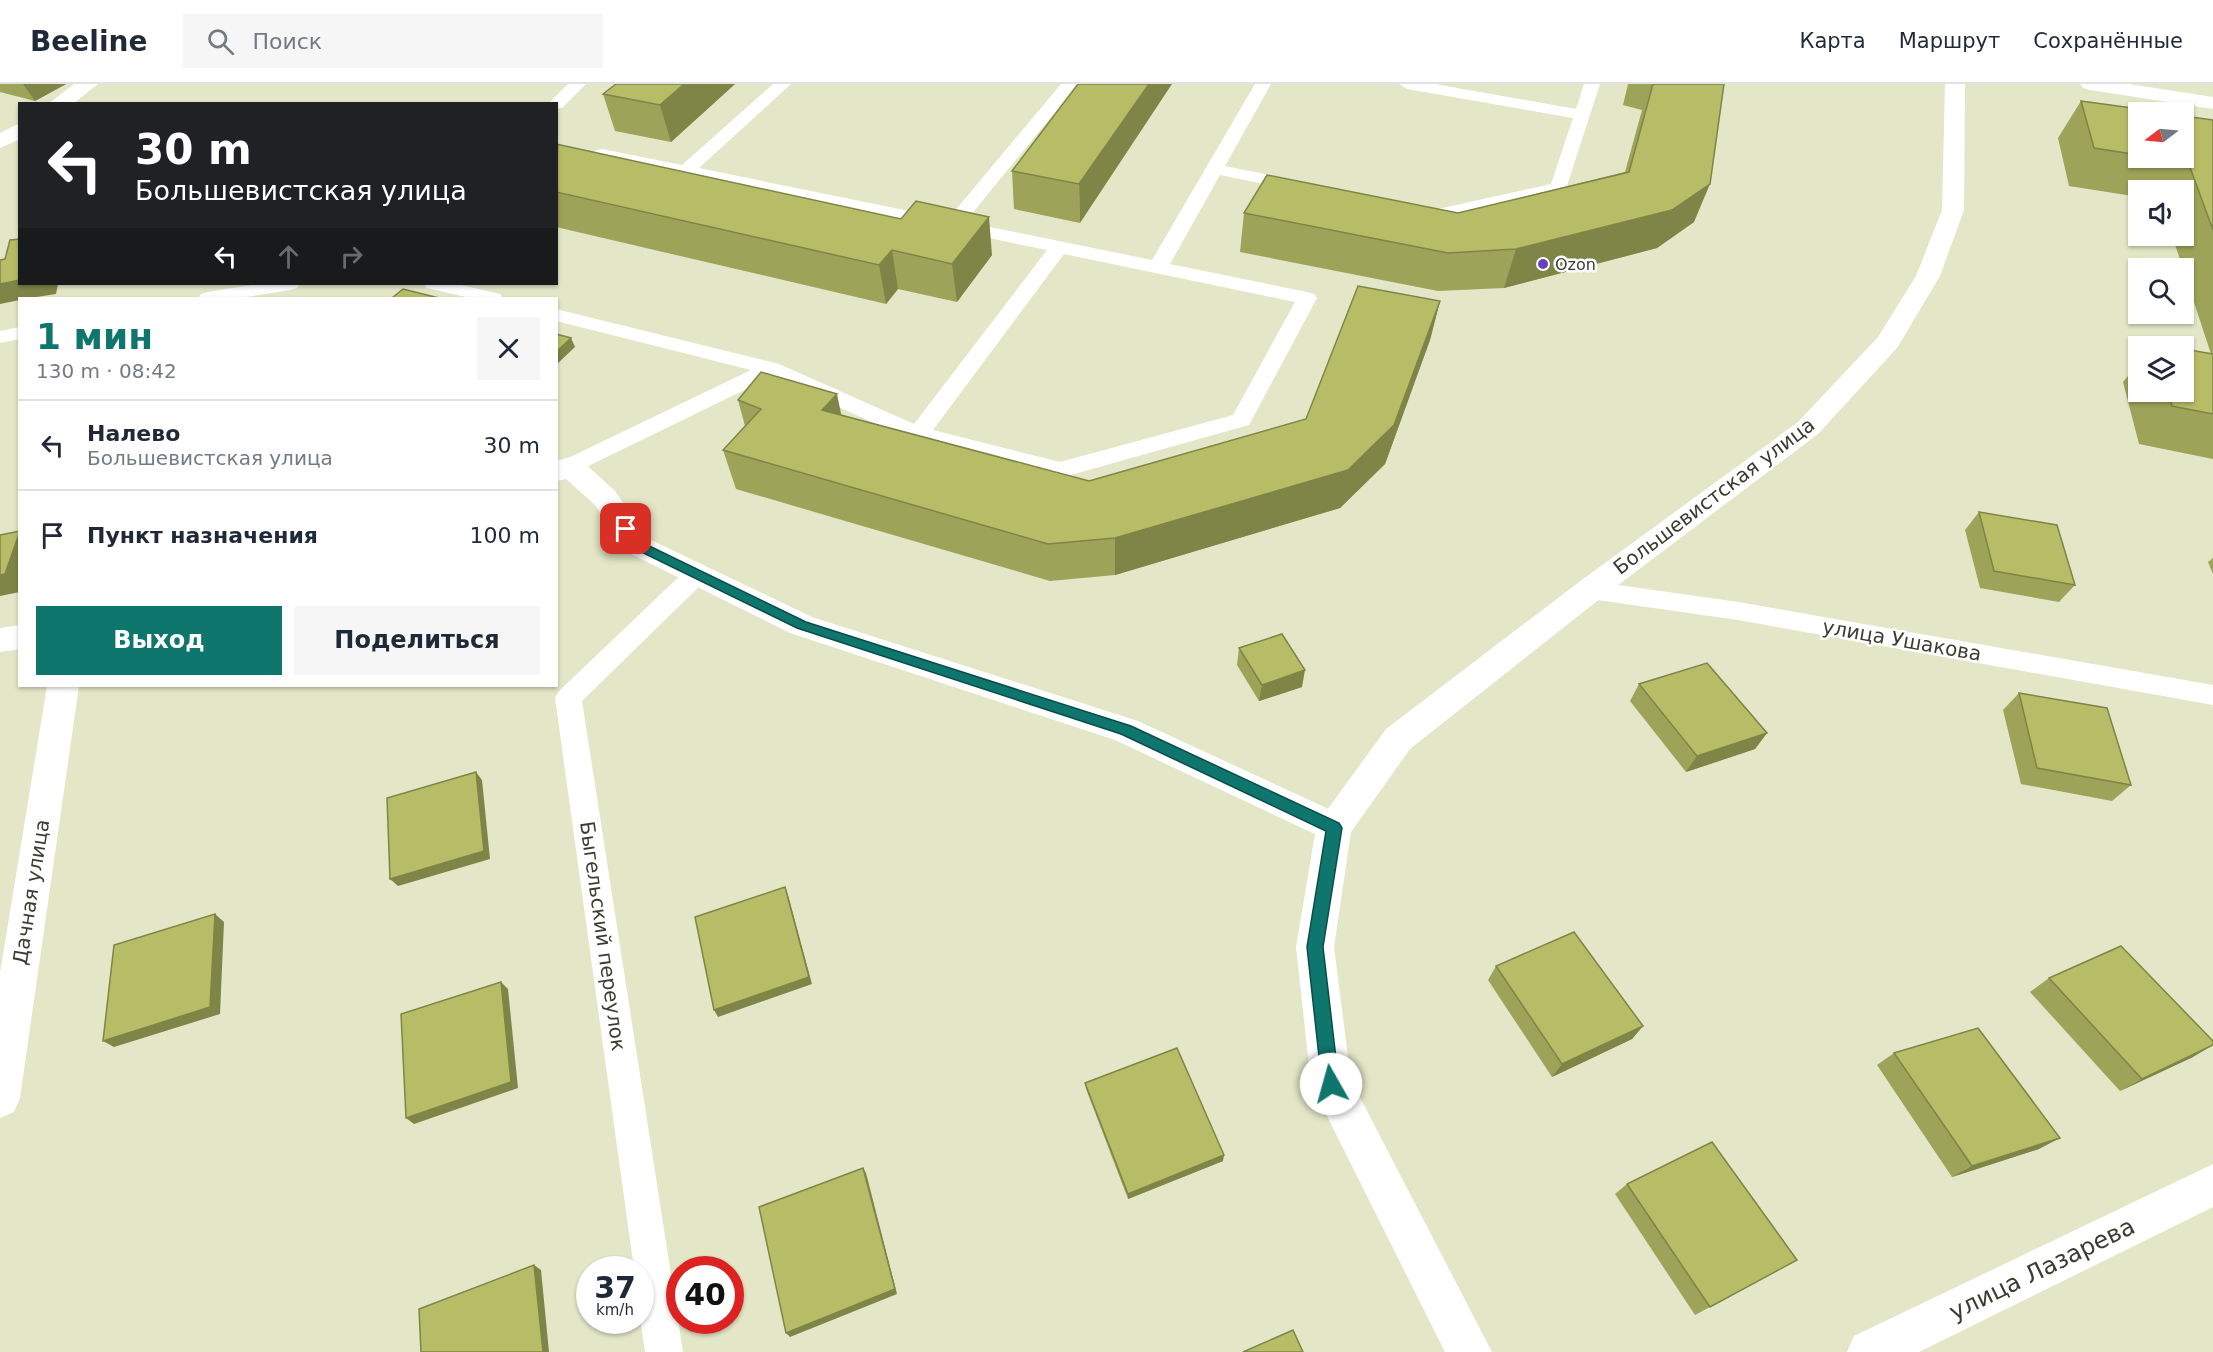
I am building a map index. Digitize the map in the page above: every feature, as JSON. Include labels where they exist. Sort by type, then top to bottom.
[{"type":"street","points":[[61,102],[88,84]]},
{"type":"street","name":"Большевистская улица","points":[[1469,1352],[1331,1084],[1315,947],[1334,828],[1398,740],[1590,590],[1808,428],[1888,342],[1928,276],[1953,210],[1955,84]]},
{"type":"street","points":[[2090,84],[2213,104]]},
{"type":"street","points":[[0,142],[18,130]]},
{"type":"street","points":[[563,469],[605,498],[637,545],[801,625],[1126,730],[1334,828]]},
{"type":"street","points":[[0,640],[18,637]]},
{"type":"street","name":"Дачная улица","points":[[0,1098],[63,687]]},
{"type":"street","name":"улица Лазарева","points":[[1870,1352],[2213,1185]]},
{"type":"lane","points":[[558,102],[578,84]]},
{"type":"lane","points":[[686,171],[783,84]]},
{"type":"lane","points":[[953,225],[1070,84]]},
{"type":"lane","points":[[1158,267],[1263,84]]},
{"type":"lane","points":[[1407,84],[1583,115]]},
{"type":"lane","points":[[1403,207],[1438,215],[1559,188],[1592,84]]},
{"type":"lane","points":[[558,316],[771,369],[918,434],[1060,470],[1241,420],[1307,298],[602,154]]},
{"type":"lane","points":[[1215,169],[1320,191]]},
{"type":"lane","points":[[918,434],[1059,247]]},
{"type":"lane","points":[[214,297],[284,285]]},
{"type":"lane","points":[[438,285],[489,297]]},
{"type":"lane","points":[[0,337],[18,333]]},
{"type":"lane","points":[[563,469],[771,369]]},
{"type":"lane","name":"Быгельский переулок","points":[[664,1352],[568,698],[697,574]]},
{"type":"lane","name":"улица Ушакова","points":[[1590,590],[1738,611],[2213,695]]},
{"type":"building","points":[[616,84],[684,84],[660,105],[603,94]]},
{"type":"building","points":[[1078,84],[1149,84],[1079,184],[1012,171]]},
{"type":"building","points":[[1653,84],[1724,84],[1710,184],[1672,210],[1516,249],[1448,253],[1244,213],[1267,175],[1458,213],[1629,172]]},
{"type":"building","points":[[2081,101],[2128,107],[2128,153],[2094,148]]},
{"type":"building","points":[[2194,117],[2213,120],[2213,230],[2190,168],[2194,168]]},
{"type":"building","points":[[558,144],[901,219],[916,201],[989,217],[952,264],[892,250],[879,265],[558,192]]},
{"type":"building","points":[[18,239],[18,280],[0,284],[0,260],[5,259],[10,240]]},
{"type":"building","points":[[1358,286],[1440,301],[1394,425],[1348,470],[1115,538],[1048,544],[723,450],[761,409],[738,400],[761,372],[837,394],[822,410],[1089,481],[1306,419]]},
{"type":"building","points":[[403,289],[435,297],[393,297]]},
{"type":"building","points":[[558,335],[571,338],[558,350]]},
{"type":"building","points":[[2194,351],[2213,354],[2213,414],[2172,406],[2171,402],[2194,402]]},
{"type":"building","points":[[1979,512],[2057,525],[2075,585],[1994,571]]},
{"type":"building","points":[[18,531],[5,574],[0,575],[0,535]]},
{"type":"building","points":[[1282,634],[1305,670],[1262,685],[1239,648]]},
{"type":"building","points":[[1707,663],[1767,733],[1697,756],[1639,684]]},
{"type":"building","points":[[2019,693],[2107,708],[2131,785],[2037,768]]},
{"type":"building","points":[[476,772],[484,851],[390,879],[387,798]]},
{"type":"building","points":[[785,887],[809,977],[714,1010],[695,917]]},
{"type":"building","points":[[215,914],[210,1007],[103,1041],[114,945]]},
{"type":"building","points":[[1574,932],[1643,1026],[1562,1064],[1496,966]]},
{"type":"building","points":[[2121,946],[2213,1041],[2213,1045],[2142,1079],[2049,978]]},
{"type":"building","points":[[501,982],[511,1082],[406,1118],[401,1014]]},
{"type":"building","points":[[1978,1028],[2060,1138],[1972,1166],[1894,1053]]},
{"type":"building","points":[[1177,1048],[1224,1155],[1128,1194],[1085,1083]]},
{"type":"building","points":[[1712,1142],[1797,1260],[1710,1307],[1627,1184]]},
{"type":"building","points":[[863,1168],[895,1289],[786,1333],[759,1207]]},
{"type":"building","points":[[534,1265],[543,1352],[421,1352],[419,1309]]},
{"type":"building","points":[[1293,1330],[1303,1352],[1243,1352]]},
{"type":"place","name":"Ozon","points":[[1543,264]]},
{"type":"route","points":[[626,529],[637,545],[801,625],[1126,730],[1334,828],[1315,947],[1331,1084]]}]
